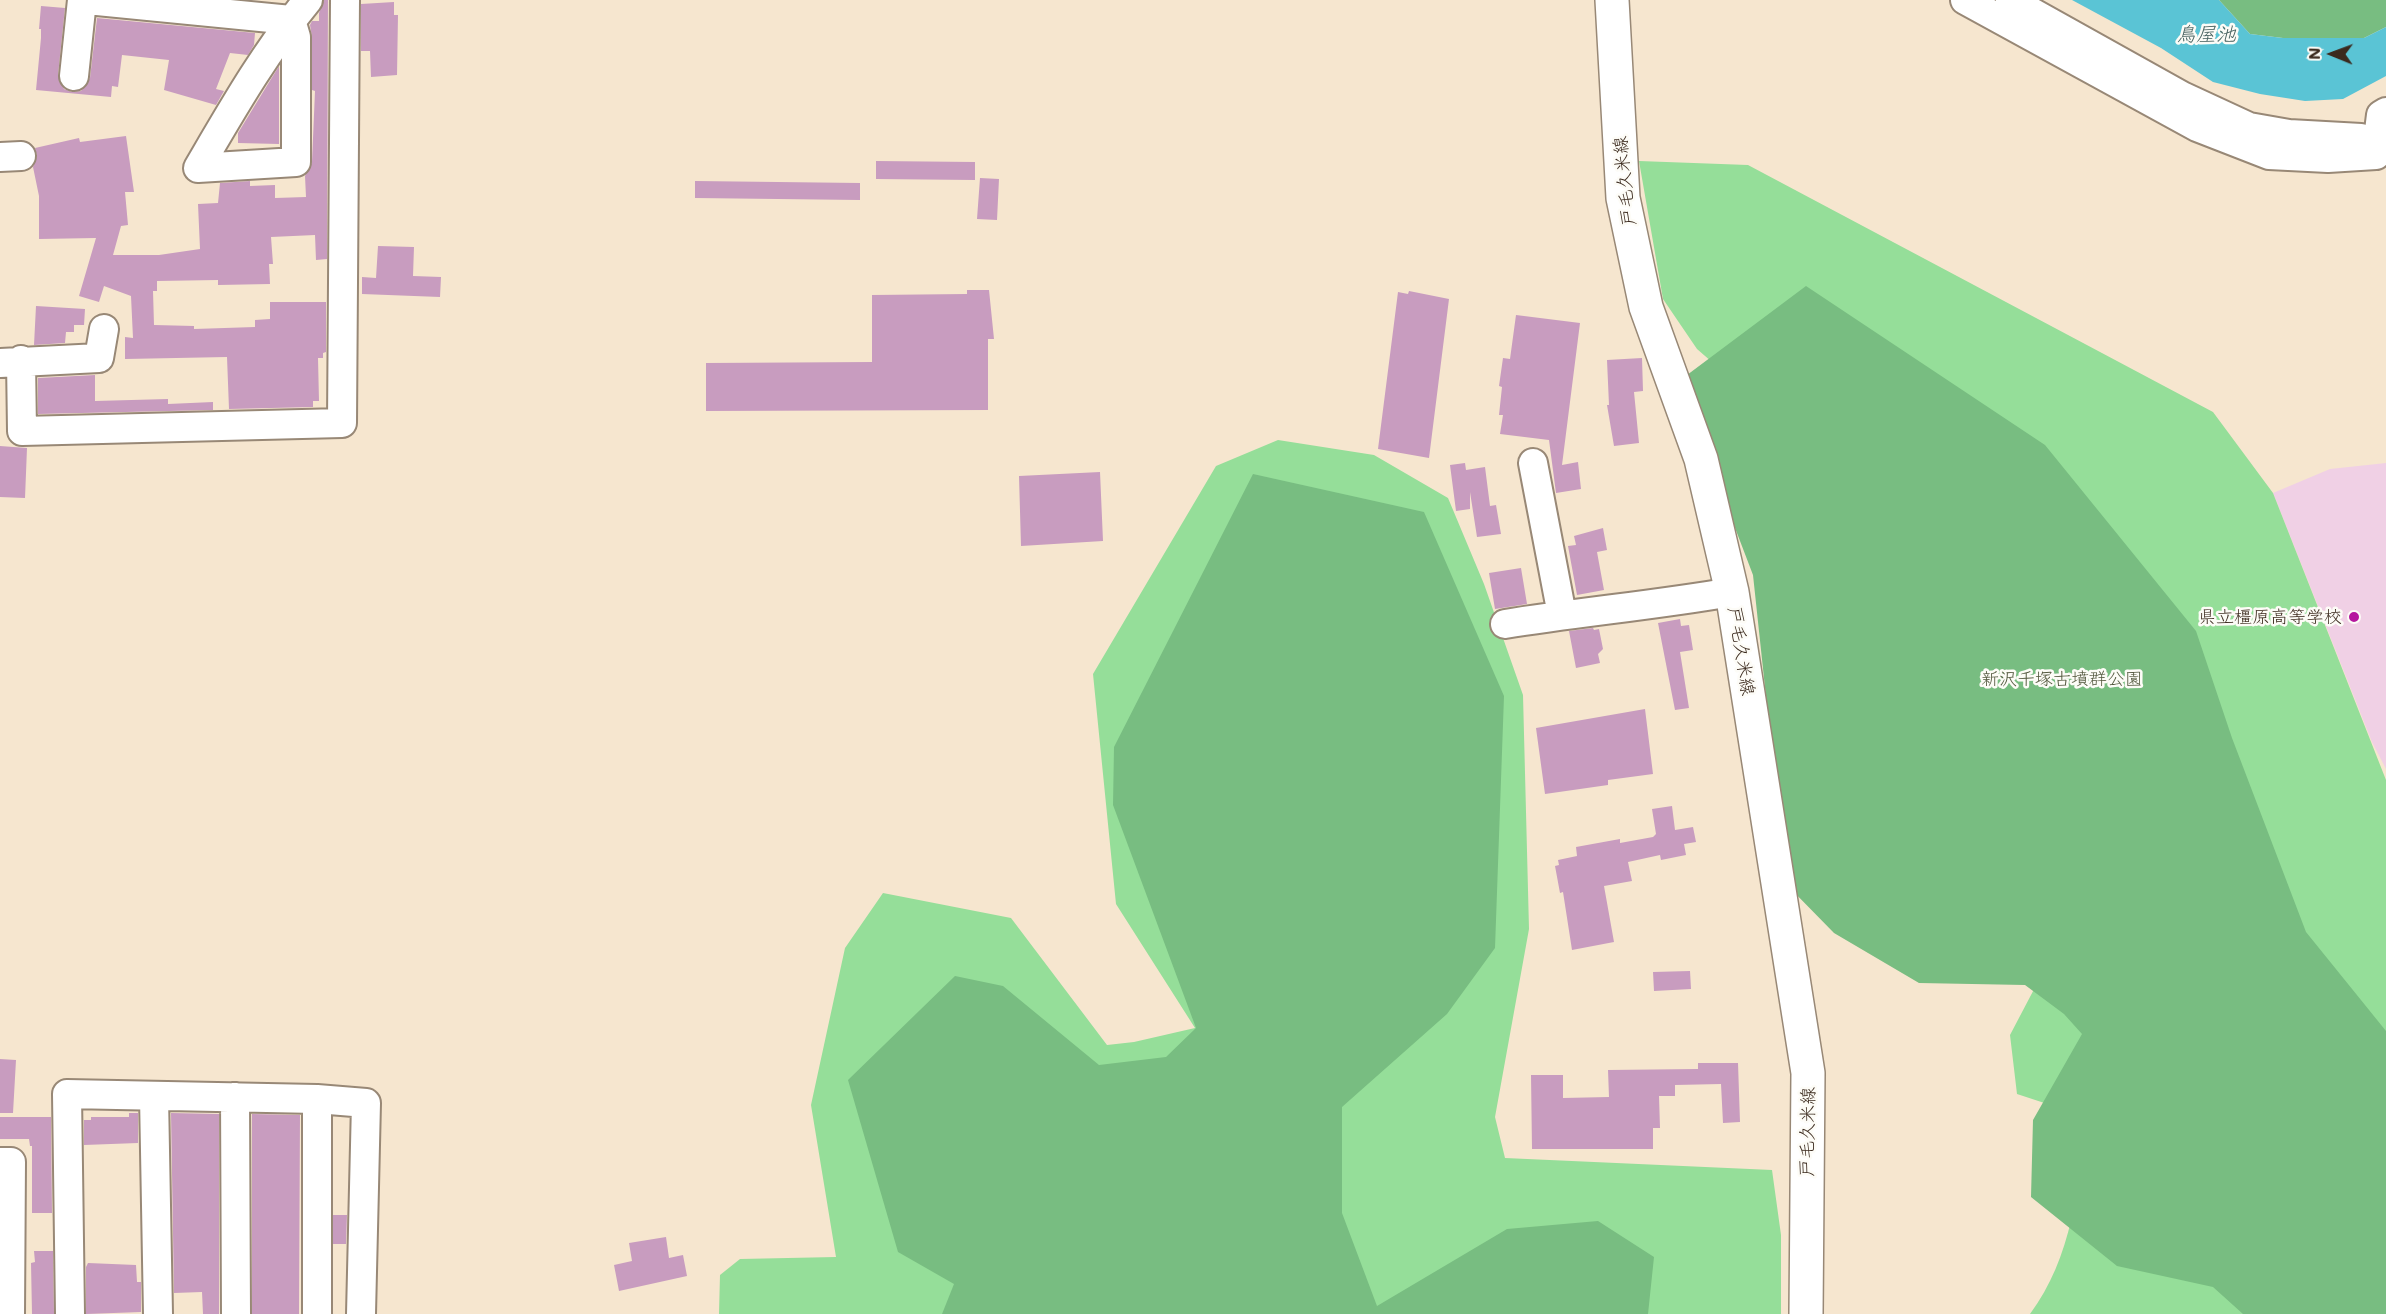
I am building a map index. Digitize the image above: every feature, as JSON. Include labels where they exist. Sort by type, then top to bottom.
[{"type":"main road","name":"戸毛久米線","points":[[1612,0],[1623,198],[1646,307],[1701,459],[1732,592],[1808,1073],[1806,1314]]},
{"type":"street","points":[[74,76],[82,0]]},
{"type":"street","points":[[87,0],[300,10]]},
{"type":"street","points":[[104,329],[99,358],[11,362],[22,431],[342,423],[345,0]]},
{"type":"street","points":[[1965,0],[2197,127],[2269,155],[2381,161]]},
{"type":"street","points":[[2010,0],[2182,96],[2249,127],[2289,134],[2361,138],[2381,161]]},
{"type":"street","points":[[300,10],[296,37],[296,162],[198,168],[239,96],[300,10]]},
{"type":"street","points":[[2381,161],[2379,121],[2381,115],[2386,112]]},
{"type":"street","points":[[1533,464],[1562,615]]},
{"type":"street","points":[[1505,624],[1613,607],[1642,608],[1732,592]]},
{"type":"street","points":[[70,1314],[68,1094],[316,1099],[366,1103],[361,1314]]},
{"type":"street","points":[[154,1096],[158,1314]]},
{"type":"street","points":[[236,1097],[236,1314]]},
{"type":"street","points":[[316,1099],[317,1314]]},
{"type":"street","points":[[0,1162],[11,1162],[10,1314]]},
{"type":"shaded area","name":"県立橿原高等学校","points":[[2386,463],[2386,769],[2372,742],[2273,493],[2330,469]]},
{"type":"green space","points":[[2219,0],[2386,0],[2386,27],[2364,38],[2283,38],[2250,34]]},
{"type":"green space","name":"新沢千塚古墳群公園","points":[[1639,161],[1748,165],[2213,412],[2273,493],[2386,780],[2386,1314],[2030,1314],[2056,1269],[2064,1245],[2077,1194],[2087,1117],[2017,1094],[2010,1035],[2041,976],[1774,416],[1697,349],[1663,299]]},
{"type":"green space","name":"新沢千塚古墳群公園","points":[[1806,286],[2045,445],[2196,631],[2232,738],[2306,932],[2386,1031],[2386,1314],[2243,1314],[2213,1287],[2117,1266],[2031,1197],[2033,1120],[2082,1034],[2064,1014],[2025,985],[1919,983],[1834,933],[1786,884],[1753,575],[1679,381]]},
{"type":"green space","points":[[1278,440],[1374,455],[1448,498],[1484,584],[1523,695],[1529,929],[1495,1117],[1505,1158],[1772,1170],[1781,1235],[1781,1314],[719,1314],[720,1275],[740,1259],[836,1257],[811,1105],[845,948],[883,893],[1011,918],[1107,1045],[1134,1042],[1195,1028],[1116,904],[1093,674],[1216,466]]},
{"type":"green space","points":[[1253,474],[1424,512],[1504,696],[1495,948],[1447,1014],[1342,1107],[1342,1213],[1377,1306],[1507,1229],[1598,1221],[1654,1257],[1648,1314],[942,1314],[954,1284],[898,1252],[848,1080],[955,976],[1003,986],[1099,1065],[1166,1057],[1196,1028],[1113,805],[1114,747]]},
{"type":"water","name":"鳥屋池","points":[[2072,0],[2219,0],[2250,34],[2283,38],[2364,38],[2386,27],[2386,76],[2343,99],[2305,101],[2260,94],[2213,82],[2161,48]]},
{"type":"building","points":[[324,0],[328,0],[327,259],[316,260],[315,235],[271,237],[273,264],[269,264],[270,284],[218,285],[218,280],[157,281],[157,291],[153,291],[154,325],[194,326],[194,329],[255,327],[255,320],[270,319],[270,302],[326,302],[326,352],[323,353],[323,358],[318,358],[319,401],[313,401],[313,407],[229,409],[227,357],[125,359],[125,337],[133,338],[131,296],[104,286],[99,302],[79,296],[96,238],[39,239],[39,196],[33,167],[37,156],[35,148],[79,138],[80,142],[126,136],[134,192],[125,192],[128,225],[121,226],[113,255],[159,255],[200,249],[198,204],[218,203],[220,183],[250,181],[250,186],[275,185],[275,198],[306,197],[305,176],[312,162],[315,91],[312,90],[310,25],[312,21],[319,21],[319,13]]},
{"type":"building","points":[[394,2],[394,15],[398,15],[397,75],[371,77],[370,51],[361,51],[361,4]]},
{"type":"building","points":[[41,6],[65,8],[58,75],[64,89],[72,92],[81,91],[90,78],[97,18],[255,33],[254,45],[248,55],[230,53],[216,89],[224,91],[216,105],[164,90],[169,60],[122,55],[118,87],[112,86],[111,97],[36,90],[41,38],[41,29],[39,29]]},
{"type":"building","points":[[279,66],[279,144],[238,143],[238,133]]},
{"type":"building","points":[[876,161],[975,162],[975,180],[876,179]]},
{"type":"building","points":[[980,178],[999,179],[997,220],[977,219]]},
{"type":"building","points":[[695,181],[860,183],[860,200],[695,198]]},
{"type":"building","points":[[378,246],[414,247],[413,276],[441,277],[440,297],[362,294],[362,277],[376,278]]},
{"type":"building","points":[[967,290],[989,290],[994,339],[988,339],[988,410],[706,411],[706,363],[872,362],[872,295],[967,294]]},
{"type":"building","points":[[1409,291],[1449,299],[1429,458],[1378,449],[1398,292],[1408,294]]},
{"type":"building","points":[[36,306],[85,309],[84,325],[74,325],[74,332],[66,332],[65,343],[34,345]]},
{"type":"building","points":[[1516,315],[1580,323],[1562,465],[1578,462],[1581,489],[1556,493],[1549,440],[1500,434],[1503,415],[1499,415],[1502,387],[1499,386],[1503,358],[1510,359]]},
{"type":"building","points":[[1642,358],[1643,391],[1634,392],[1639,443],[1614,446],[1607,405],[1609,405],[1607,360]]},
{"type":"building","points":[[95,375],[95,401],[168,399],[168,404],[213,402],[213,410],[38,414],[38,378]]},
{"type":"building","points":[[0,446],[27,448],[25,498],[0,497]]},
{"type":"building","points":[[1465,463],[1466,470],[1485,467],[1490,506],[1496,505],[1501,534],[1477,537],[1470,492],[1470,509],[1456,511],[1450,465]]},
{"type":"building","points":[[1100,472],[1103,541],[1021,546],[1019,476]]},
{"type":"building","points":[[1603,528],[1607,550],[1597,552],[1604,590],[1577,595],[1568,546],[1576,545],[1574,536]]},
{"type":"building","points":[[1521,568],[1527,604],[1495,609],[1489,573]]},
{"type":"building","points":[[1680,619],[1681,626],[1689,625],[1693,650],[1680,652],[1689,708],[1675,710],[1658,623]]},
{"type":"building","points":[[1593,628],[1594,630],[1599,629],[1603,649],[1598,654],[1600,663],[1576,668],[1569,631]]},
{"type":"building","points":[[1645,709],[1653,774],[1608,780],[1608,785],[1545,794],[1536,728]]},
{"type":"building","points":[[1672,806],[1675,830],[1693,827],[1696,842],[1684,844],[1686,855],[1661,860],[1660,855],[1628,862],[1632,881],[1604,886],[1614,942],[1572,950],[1563,892],[1560,893],[1555,866],[1559,865],[1558,860],[1577,856],[1576,847],[1620,839],[1620,843],[1653,837],[1656,834],[1652,809]]},
{"type":"building","points":[[1690,971],[1691,989],[1654,991],[1653,972]]},
{"type":"building","points":[[0,1059],[16,1060],[13,1113],[0,1113]]},
{"type":"building","points":[[1698,1063],[1738,1063],[1740,1122],[1723,1123],[1721,1084],[1675,1085],[1675,1096],[1659,1096],[1660,1128],[1653,1128],[1653,1149],[1532,1149],[1531,1075],[1563,1075],[1563,1098],[1609,1097],[1608,1070],[1698,1069]]},
{"type":"building","points":[[129,1113],[138,1113],[138,1143],[84,1145],[84,1120],[91,1120],[91,1117],[129,1117]]},
{"type":"building","points":[[171,1113],[219,1114],[219,1314],[203,1314],[202,1292],[174,1293]]},
{"type":"building","points":[[252,1114],[300,1115],[299,1314],[252,1314]]},
{"type":"building","points":[[0,1117],[51,1117],[52,1213],[32,1213],[32,1146],[30,1146],[29,1139],[0,1139]]},
{"type":"building","points":[[333,1215],[347,1215],[346,1244],[333,1244]]},
{"type":"building","points":[[666,1237],[669,1258],[683,1255],[687,1276],[619,1291],[614,1265],[632,1261],[629,1243]]},
{"type":"building","points":[[34,1251],[53,1251],[54,1314],[32,1314],[31,1263],[35,1262]]},
{"type":"building","points":[[88,1263],[136,1265],[137,1282],[141,1282],[141,1312],[86,1314],[86,1267]]},
{"type":"place","name":"県立橿原高等学校","points":[[2354,617]]}]
